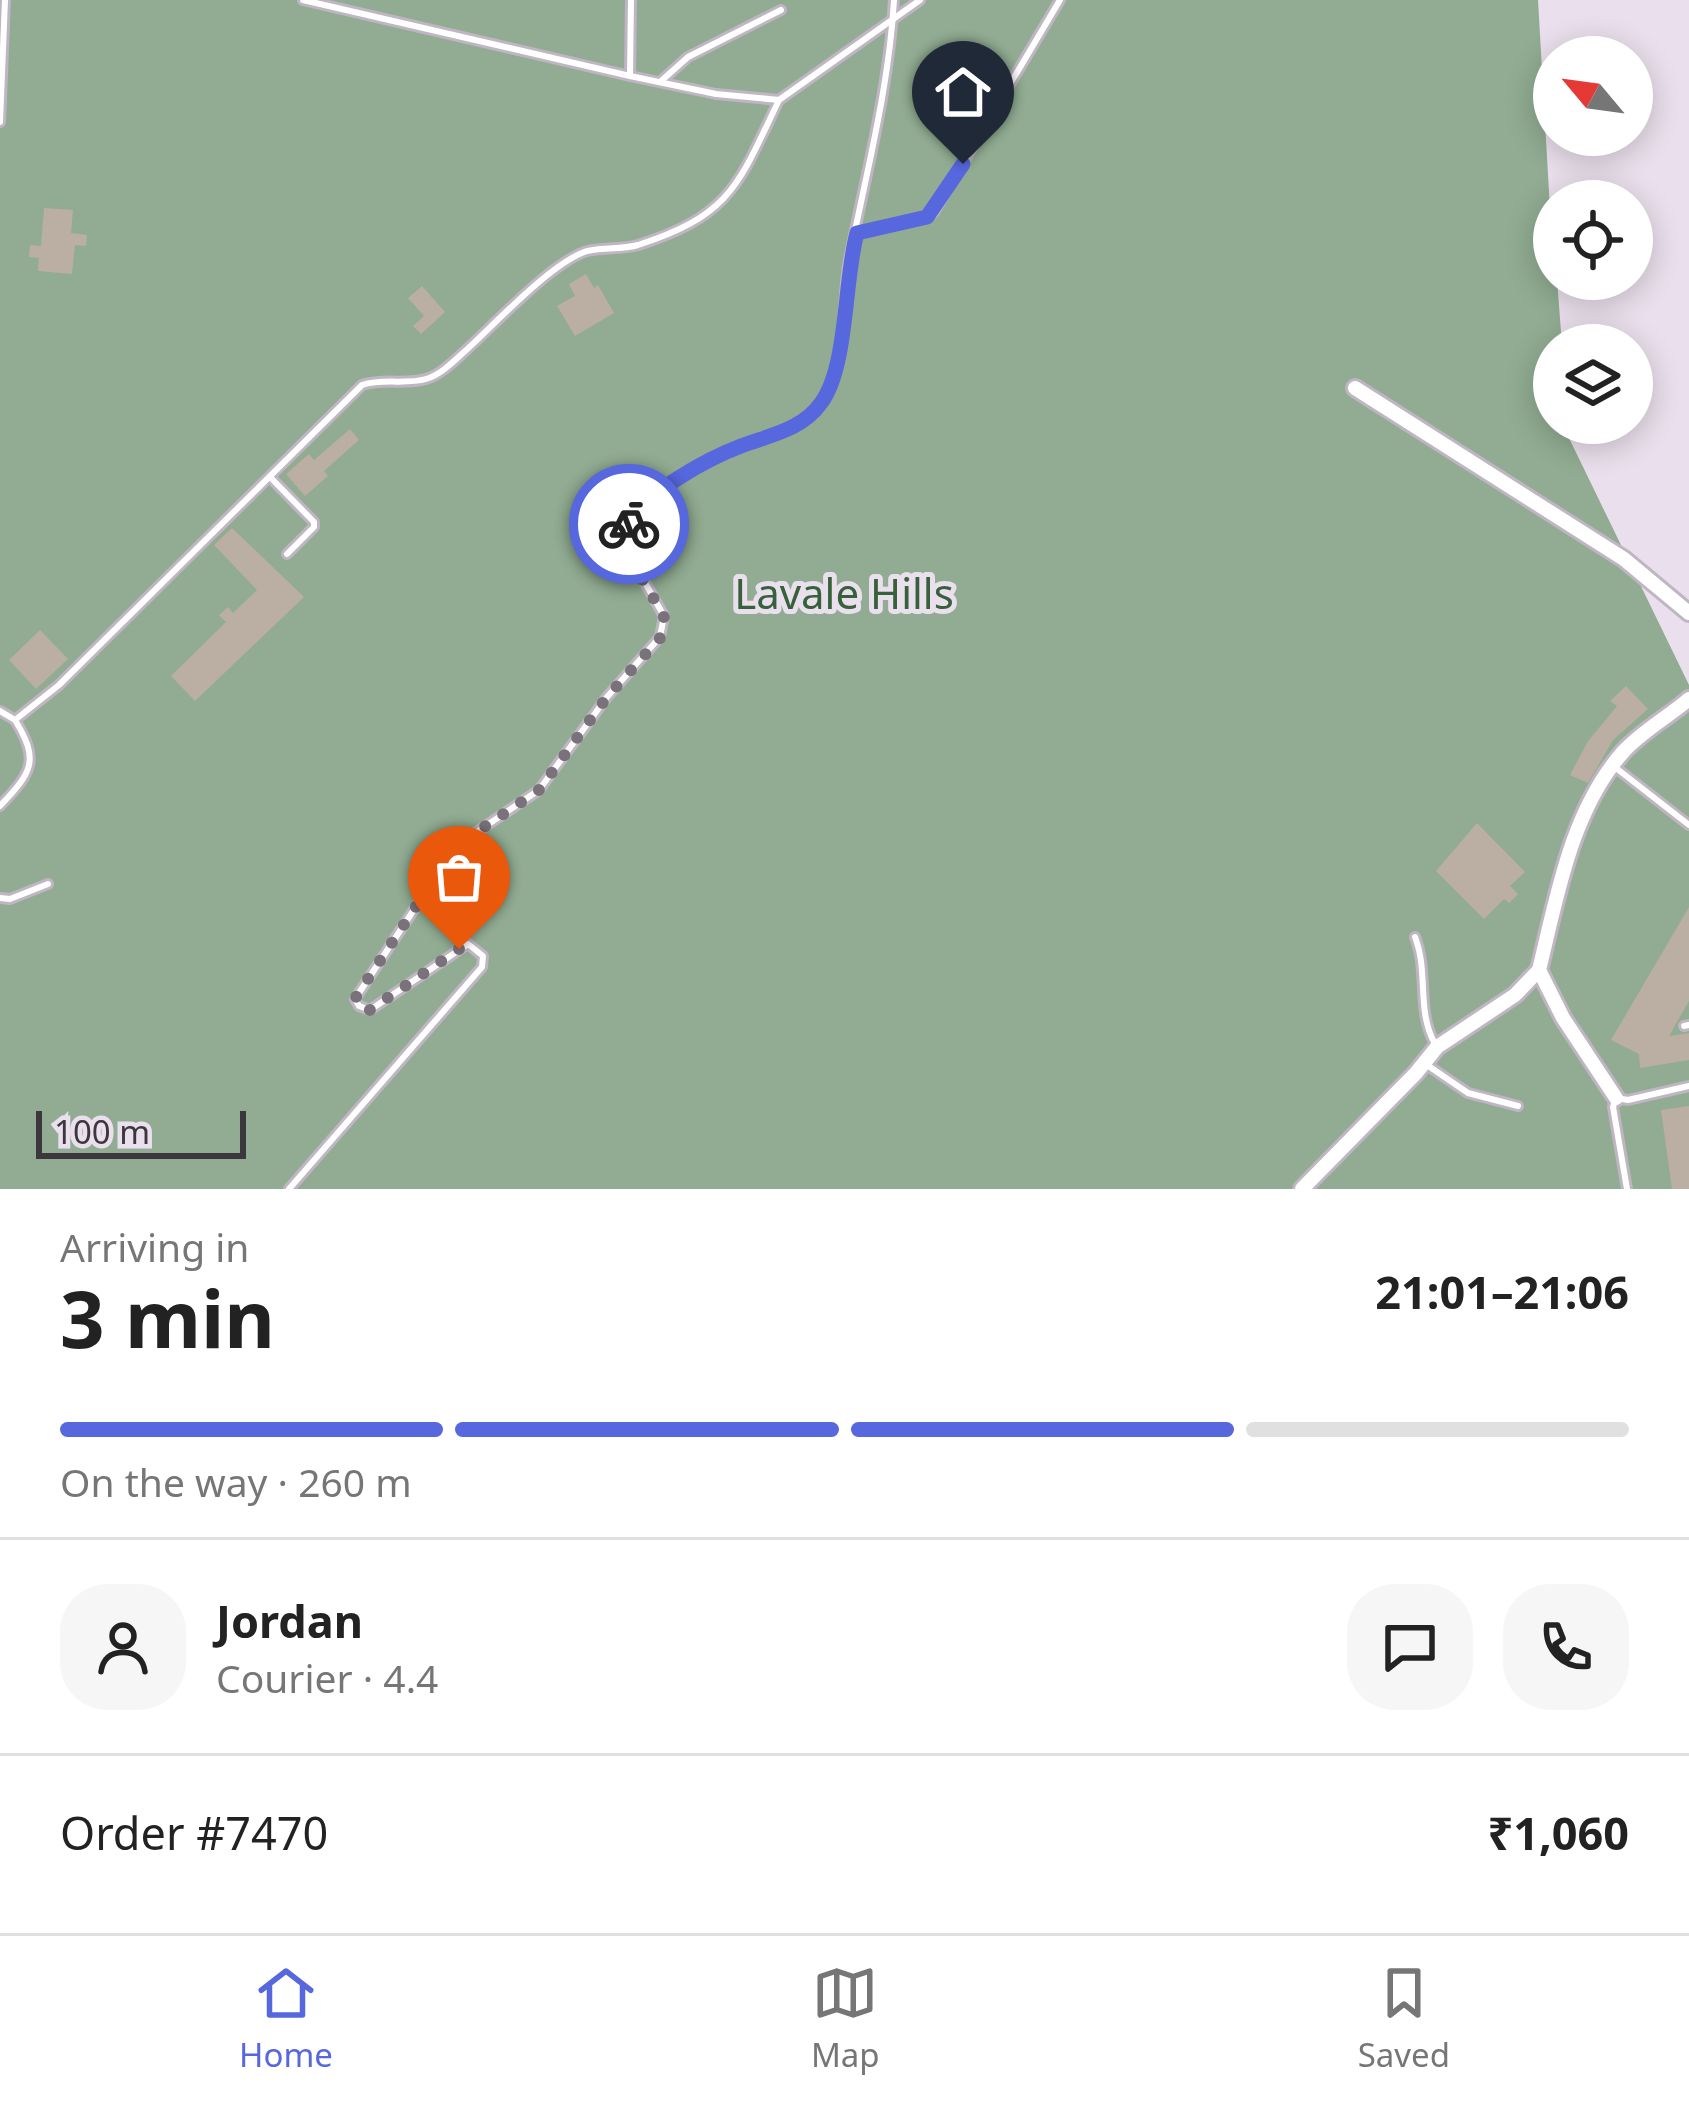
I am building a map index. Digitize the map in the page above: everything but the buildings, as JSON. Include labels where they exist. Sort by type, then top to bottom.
[{"type":"street","points":[[1355,388],[1624,559],[1689,614]]},
{"type":"street","points":[[1302,1189],[1437,1047],[1515,995],[1539,970],[1570,849],[1613,765],[1689,699]]},
{"type":"street","points":[[1539,970],[1563,1018],[1616,1098]]},
{"type":"lane","points":[[0,122],[5,0]]},
{"type":"lane","points":[[303,0],[630,76],[779,100]]},
{"type":"lane","points":[[630,76],[631,0]]},
{"type":"lane","points":[[289,1189],[482,967],[483,956],[469,944],[370,1010],[356,1002],[443,865],[456,846],[539,790],[607,697],[660,638],[664,616],[624,546],[634,514],[661,490],[737,447],[794,426],[822,403],[833,379],[894,0]]},
{"type":"lane","points":[[15,721],[59,685],[362,385],[377,380],[425,380],[556,270],[587,250],[634,246],[706,217],[743,175],[779,100],[920,0]]},
{"type":"lane","points":[[857,233],[934,212],[1060,0]]},
{"type":"lane","points":[[660,82],[688,57],[781,10]]},
{"type":"lane","points":[[270,477],[314,522],[287,554]]},
{"type":"lane","points":[[0,711],[15,721],[32,760],[17,788],[0,806]]},
{"type":"lane","points":[[1613,765],[1689,825]]},
{"type":"lane","points":[[0,898],[10,899],[48,884]]},
{"type":"lane","points":[[1415,937],[1424,961],[1424,1024],[1437,1047]]},
{"type":"lane","points":[[1424,1064],[1468,1093],[1517,1106]]},
{"type":"lane","points":[[1627,1189],[1613,1106],[1616,1098],[1628,1100],[1689,1086]]},
{"type":"green space","name":"Lavale Hills","points":[[0,0],[1538,0],[1540,36],[1533,36],[1533,156],[1547,156],[1548,180],[1533,180],[1533,300],[1559,300],[1560,324],[1533,324],[1533,444],[1572,444],[1689,685],[1689,1189],[0,1189]]},
{"type":"way so far","points":[[459,949],[370,1010],[357,1004],[356,997],[456,846],[539,790],[607,697],[660,638],[664,616],[625,550],[629,524]]},
{"type":"route","points":[[629,524],[640,507],[661,490],[737,447],[794,426],[822,403],[833,379],[857,233],[927,217],[963,164]]}]
